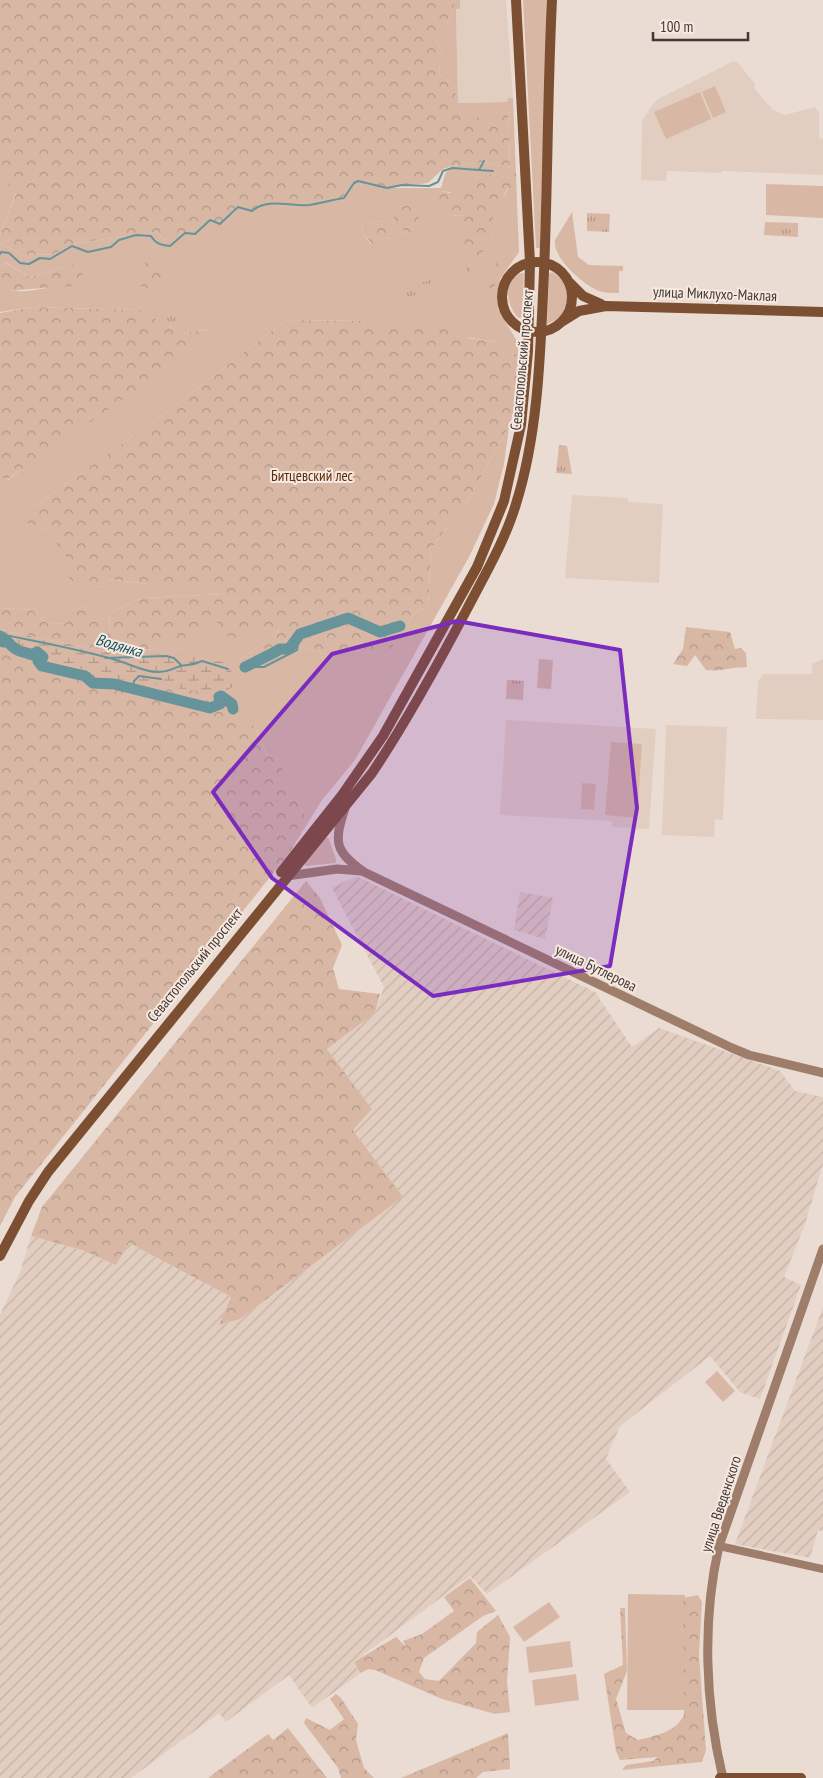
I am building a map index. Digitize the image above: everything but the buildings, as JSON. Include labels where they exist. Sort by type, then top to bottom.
[{"type":"main road","name":"Севастопольский проспект","points":[[0,1243],[24,1198],[48,1164],[342,795],[383,736],[476,567],[504,501],[521,425],[528,332],[530,262],[516,0]]},
{"type":"main road","name":"Севастопольский проспект","points":[[0,1256],[28,1201],[48,1172],[286,876],[346,805],[386,752],[419,697],[489,567],[516,505],[533,425],[542,332],[552,0]]},
{"type":"main road","points":[[542,332],[528,332],[521,329],[510,317],[504,305],[502,290],[508,276],[514,269],[530,262],[545,262]]},
{"type":"main road","name":"улица Миклухо-Маклая","points":[[545,262],[566,277],[583,296],[606,306]]},
{"type":"main road","points":[[563,321],[568,314],[572,300],[566,277]]},
{"type":"main road","name":"улица Миклухо-Маклая","points":[[542,332],[557,326],[579,311],[606,306],[823,312]]},
{"type":"main road","points":[[722,1778],[802,1778]]},
{"type":"street","points":[[408,691],[410,699],[415,700],[419,697]]},
{"type":"street","name":"улица Бутлерова","points":[[346,805],[337,845],[347,860],[364,872],[732,1048],[749,1055],[823,1073]]},
{"type":"street","name":"улица Бутлерова","points":[[286,876],[337,869],[364,872]]},
{"type":"street","name":"улица Введенского","points":[[722,1778],[713,1719],[708,1650],[711,1590],[719,1546],[823,1249]]},
{"type":"street","points":[[719,1546],[823,1569]]},
{"type":"highlighted area","points":[[457,621],[620,650],[637,808],[610,966],[433,996],[272,878],[213,792],[332,654]]},
{"type":"shaded area","points":[[460,0],[506,0],[513,98],[508,98],[508,102],[458,103],[456,9],[460,9]]},
{"type":"shaded area","points":[[734,61],[738,63],[755,84],[754,88],[773,110],[785,115],[815,107],[819,112],[819,138],[823,139],[823,175],[667,171],[666,181],[641,180],[642,120],[656,100]]},
{"type":"shaded area","points":[[572,495],[628,498],[628,502],[663,504],[659,583],[565,578]]},
{"type":"shaded area","points":[[823,659],[823,720],[756,719],[758,682],[763,674],[812,674],[812,664]]},
{"type":"shaded area","points":[[506,720],[656,729],[649,829],[612,827],[612,821],[500,815]]},
{"type":"shaded area","points":[[666,725],[727,727],[723,820],[715,819],[714,837],[662,835]]},
{"type":"shaded area","points":[[356,876],[595,992],[632,1047],[659,1028],[780,1071],[795,1091],[823,1097],[823,1164],[805,1224],[784,1277],[801,1285],[760,1399],[740,1392],[710,1356],[620,1426],[606,1459],[630,1492],[487,1594],[470,1576],[354,1662],[361,1673],[312,1708],[289,1675],[226,1722],[219,1713],[131,1778],[0,1778],[0,1315],[20,1272],[31,1236],[82,1250],[116,1265],[129,1243],[231,1297],[220,1325],[240,1319],[403,1197],[353,1130],[372,1109],[327,1049],[375,1013],[384,987],[332,888]]},
{"type":"shaded area","points":[[520,892],[553,898],[545,939],[514,930]]},
{"type":"shaded area","points":[[823,1307],[823,1531],[818,1530],[810,1558],[735,1544]]},
{"type":"green space","points":[[0,0],[456,0],[445,29],[436,41],[443,53],[439,65],[440,75],[455,87],[457,107],[496,126],[508,108],[510,168],[484,162],[452,166],[443,169],[428,183],[387,188],[358,181],[353,183],[344,198],[322,203],[302,205],[272,203],[265,204],[252,211],[238,207],[220,224],[210,220],[195,234],[166,240],[156,232],[77,243],[54,254],[24,255],[0,243],[0,235],[16,194],[0,174]]},
{"type":"green space","points":[[456,0],[460,0],[460,9],[456,9],[458,103],[507,102],[508,98],[513,98],[519,252],[500,279],[497,299],[498,309],[518,343],[518,355],[497,342],[359,321],[292,320],[282,323],[168,411],[22,515],[44,530],[59,544],[80,585],[103,587],[106,579],[148,584],[223,584],[224,594],[142,598],[110,613],[109,634],[101,636],[93,620],[94,610],[83,607],[70,612],[69,622],[58,623],[44,621],[33,610],[0,608],[0,477],[8,480],[209,329],[185,333],[165,325],[140,310],[32,307],[0,312],[0,293],[14,290],[35,290],[61,284],[76,276],[88,265],[73,265],[30,277],[6,263],[0,267],[0,243],[24,255],[54,254],[77,243],[156,232],[166,240],[201,229],[206,222],[233,214],[238,207],[275,203],[308,205],[347,194],[354,183],[358,181],[387,188],[441,188],[445,174],[452,166],[484,162],[510,168],[508,109],[496,126],[456,107],[455,87],[440,75],[439,65],[443,53],[436,41],[445,29]],"holes":[[[476,173],[512,178],[515,174],[505,195],[490,206],[488,227],[492,235],[488,241],[465,216],[450,215],[436,190],[459,192],[477,179]],[[408,205],[420,214],[408,235],[403,230],[395,239],[383,238],[371,244],[362,233],[363,223],[395,220],[400,207]]]},
{"type":"green space","points":[[523,0],[548,0],[540,248],[536,248]]},
{"type":"green space","points":[[715,86],[726,112],[713,118],[702,92]]},
{"type":"green space","points":[[700,92],[711,119],[666,139],[654,112]]},
{"type":"green space","points":[[475,172],[512,178],[516,172],[516,186],[508,188],[499,204],[491,206],[493,218],[489,227],[492,234],[483,252],[475,257],[465,255],[463,245],[465,239],[462,236],[460,223],[465,216],[450,215],[441,202],[431,204],[426,199],[436,190],[450,193],[457,188],[463,191],[464,184],[477,178]]},
{"type":"green space","points":[[0,174],[16,193],[0,235]]},
{"type":"green space","points":[[766,184],[823,186],[823,218],[766,215]]},
{"type":"green space","points":[[408,205],[420,214],[414,229],[408,235],[403,230],[395,239],[383,238],[382,244],[372,244],[362,233],[363,223],[394,220],[394,214],[400,207]]},
{"type":"green space","points":[[572,212],[578,257],[589,265],[623,266],[623,271],[619,271],[619,293],[604,292],[592,288],[570,270],[558,254],[555,240]]},
{"type":"green space","points":[[587,213],[610,214],[609,232],[587,231]]},
{"type":"green space","points":[[765,222],[798,223],[798,237],[764,235]]},
{"type":"green space","points":[[500,262],[493,292],[485,284],[494,264]]},
{"type":"green space","points":[[5,263],[30,277],[73,265],[88,265],[89,268],[83,271],[81,279],[75,278],[73,286],[0,293],[0,267]]},
{"type":"green space","points":[[146,263],[153,263],[165,277],[165,282],[155,289],[141,288],[141,281],[149,273],[139,267]]},
{"type":"green space","points":[[464,265],[469,265],[471,272],[417,294],[401,304],[395,301],[409,289],[426,281],[463,274]]},
{"type":"green space","points":[[552,272],[564,281],[569,299],[560,318],[547,324],[549,274]]},
{"type":"green space","points":[[524,273],[522,317],[519,318],[511,307],[508,292],[512,279]]},
{"type":"green space","points":[[32,307],[141,310],[165,325],[185,333],[210,329],[197,348],[7,480],[0,477],[0,313]]},
{"type":"green space","points":[[156,312],[179,313],[178,328],[156,317]]},
{"type":"green space","name":"Битцевский лес","points":[[292,320],[359,321],[458,327],[468,338],[497,342],[518,355],[515,407],[509,427],[467,502],[431,548],[428,606],[414,614],[387,655],[354,651],[331,656],[291,643],[248,666],[241,659],[281,631],[249,625],[233,644],[214,618],[213,631],[153,649],[110,652],[0,630],[0,608],[33,610],[44,621],[58,623],[68,622],[69,612],[83,607],[94,609],[94,620],[100,626],[101,636],[109,633],[110,613],[142,598],[224,594],[222,584],[148,584],[107,579],[103,587],[80,586],[69,579],[69,564],[62,550],[41,527],[36,530],[22,515],[168,411],[282,323]]},
{"type":"green space","points":[[509,427],[504,464],[494,504],[469,557],[355,760],[322,800],[290,852],[308,821],[293,793],[277,779],[257,731],[249,721],[230,713],[232,708],[247,700],[109,680],[110,652],[153,649],[214,618],[281,631],[241,659],[248,665],[291,643],[331,656],[354,651],[387,655],[414,614],[428,606],[431,548],[467,502]]},
{"type":"green space","points":[[559,445],[567,446],[572,474],[556,473]]},
{"type":"green space","points":[[686,627],[730,632],[735,649],[741,648],[746,653],[747,667],[706,670],[695,655],[687,666],[673,664],[683,649]]},
{"type":"green space","points":[[0,630],[110,652],[110,655],[170,654],[214,660],[228,664],[235,686],[218,694],[121,680],[92,680],[82,670],[0,645]]},
{"type":"green space","points":[[0,645],[82,670],[92,680],[231,691],[248,700],[246,708],[239,706],[232,708],[231,713],[249,720],[257,731],[267,756],[276,759],[283,770],[277,779],[293,793],[308,821],[290,852],[15,1197],[0,1226]]},
{"type":"green space","points":[[539,659],[553,660],[551,689],[537,688]]},
{"type":"green space","points":[[507,680],[524,681],[523,700],[506,699]]},
{"type":"green space","points":[[611,742],[642,744],[637,818],[605,815]]},
{"type":"green space","points":[[582,783],[596,784],[594,810],[581,809]]},
{"type":"green space","points":[[325,836],[329,839],[336,863],[306,866],[304,864]]},
{"type":"green space","points":[[306,881],[320,898],[342,945],[333,968],[339,989],[380,994],[375,1013],[327,1049],[372,1109],[353,1130],[403,1197],[240,1319],[219,1325],[231,1297],[129,1243],[116,1265],[82,1250],[31,1236],[42,1207]]},
{"type":"green space","points":[[717,1371],[735,1391],[723,1402],[705,1382]]},
{"type":"green space","points":[[470,1578],[496,1611],[483,1616],[424,1658],[419,1672],[425,1679],[439,1681],[476,1643],[477,1632],[498,1615],[510,1637],[507,1682],[510,1712],[495,1714],[442,1699],[375,1670],[368,1669],[361,1673],[354,1662],[396,1637],[406,1647],[403,1641],[422,1634],[454,1611],[444,1597]]},
{"type":"green space","points":[[628,1594],[685,1595],[685,1710],[627,1710]]},
{"type":"green space","points":[[698,1595],[702,1602],[699,1655],[706,1750],[702,1762],[622,1770],[626,1765],[653,1761],[658,1757],[620,1760],[616,1751],[604,1674],[623,1665],[620,1608],[625,1608],[627,1671],[616,1699],[626,1733],[638,1740],[658,1735],[676,1726],[684,1715],[683,1598]]},
{"type":"green space","points":[[549,1602],[560,1617],[524,1642],[513,1627]]},
{"type":"green space","points":[[570,1641],[573,1667],[529,1673],[526,1647]]},
{"type":"green space","points":[[576,1674],[579,1700],[535,1706],[532,1680]]},
{"type":"green space","points":[[336,1694],[341,1698],[358,1724],[356,1740],[364,1768],[374,1778],[341,1778],[338,1768],[304,1723],[306,1718],[330,1730],[344,1719],[330,1699]]},
{"type":"green space","points":[[288,1728],[327,1778],[208,1778],[268,1734],[273,1740]]},
{"type":"green space","points":[[508,1733],[510,1769],[483,1772],[476,1778],[401,1778]]},
{"type":"waterway","points":[[479,170],[484,161]]},
{"type":"waterway","points":[[0,254],[1,252],[9,253],[20,263],[29,264],[40,258],[50,259],[72,246],[88,252],[111,247],[119,240],[136,235],[151,236],[159,244],[170,246],[185,233],[195,234],[210,220],[220,224],[238,207],[252,211],[265,204],[272,203],[309,205],[344,198],[354,183],[358,181],[387,188],[402,185],[429,186],[438,182],[443,171],[452,168],[493,171]]},
{"type":"waterway","name":"Водянка","points":[[245,667],[280,649],[289,649],[300,634],[348,618],[380,632],[400,626]]},
{"type":"waterway","name":"Водянка","points":[[0,634],[87,652],[154,672],[167,671],[202,661],[228,669]]},
{"type":"waterway","points":[[245,667],[264,667],[297,650],[300,634]]},
{"type":"waterway","points":[[0,636],[3,638],[3,642],[8,642],[20,651],[33,655],[37,652],[43,657],[38,661],[42,666],[85,676],[93,683],[114,684],[210,708],[220,704],[219,697],[221,696],[232,704],[233,709]]},
{"type":"waterway","points":[[105,658],[166,656],[174,658],[182,666]]},
{"type":"waterway","points":[[133,688],[134,681],[139,676],[161,679]]}]
